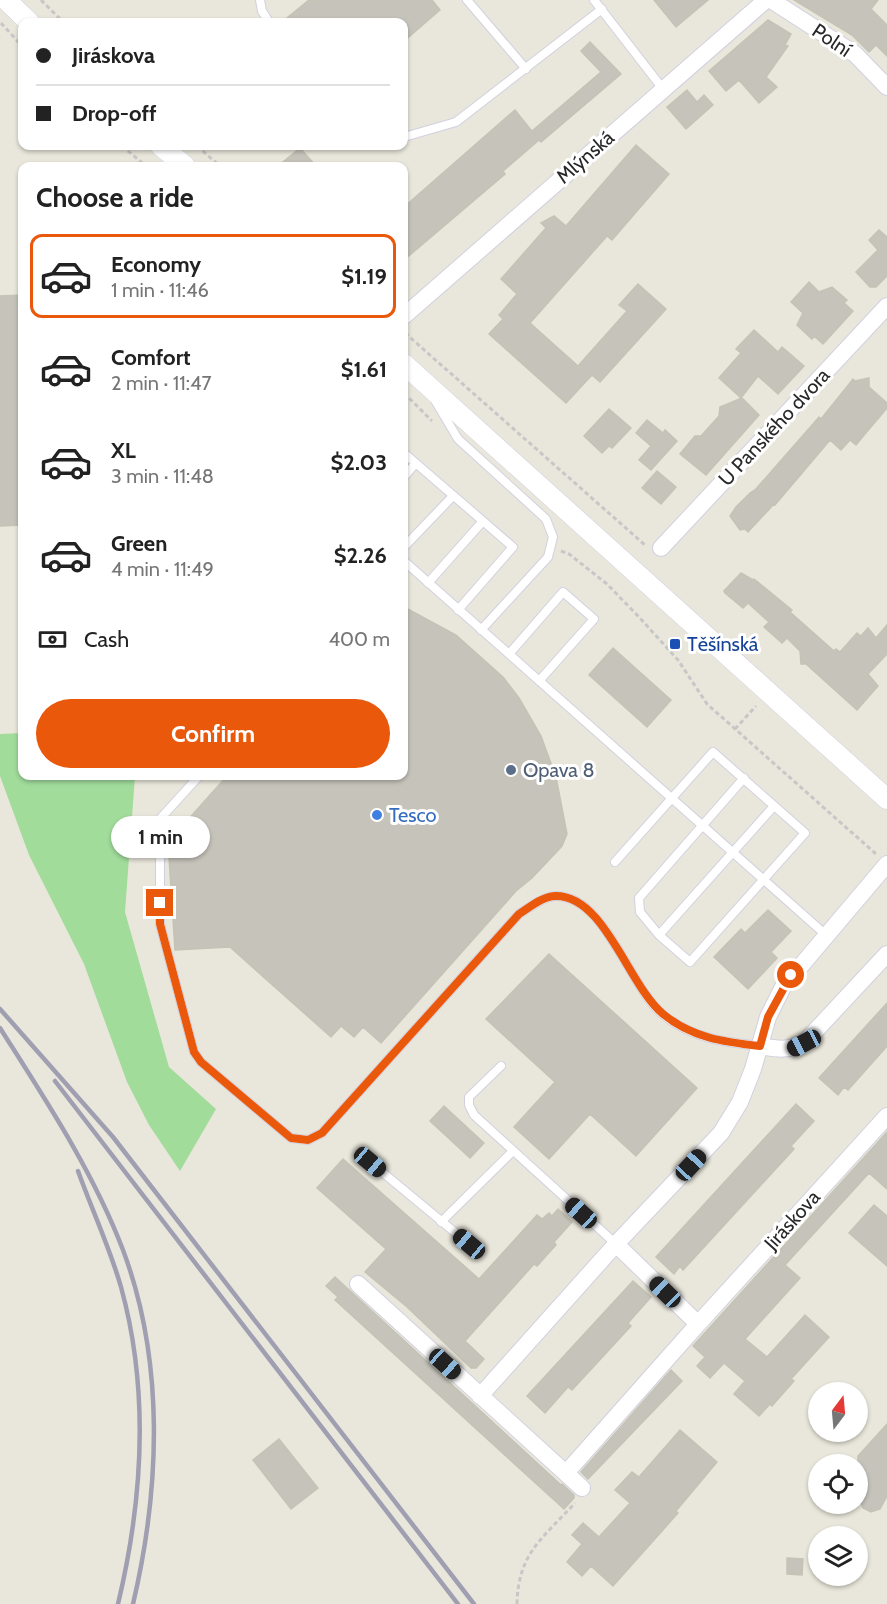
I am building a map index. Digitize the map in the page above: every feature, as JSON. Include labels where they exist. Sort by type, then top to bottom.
[{"type":"street","points":[[6,0],[25,18]]},
{"type":"street","name":"Mlýnská","points":[[408,312],[766,0]]},
{"type":"street","name":"Polní","points":[[771,0],[855,54],[887,87]]},
{"type":"street","points":[[166,150],[179,162]]},
{"type":"street","name":"U Panského dvora","points":[[654,548],[887,306]]},
{"type":"street","points":[[408,368],[887,799]]},
{"type":"street","points":[[480,1396],[616,1244],[721,1133],[740,1102],[768,1017],[783,987],[887,864]]},
{"type":"street","points":[[760,1046],[793,1049],[804,1043],[887,954]]},
{"type":"street","name":"Jiráskova","points":[[566,1473],[887,1116]]},
{"type":"street","points":[[616,1244],[698,1324]]},
{"type":"street","points":[[358,1284],[582,1488]]},
{"type":"lane","points":[[260,0],[262,11],[266,18]]},
{"type":"lane","points":[[467,0],[525,69]]},
{"type":"lane","points":[[594,0],[663,89]]},
{"type":"lane","points":[[408,136],[456,122],[602,9]]},
{"type":"lane","points":[[425,384],[458,439],[546,519],[553,537],[548,557],[481,630]]},
{"type":"lane","points":[[408,457],[513,547],[458,610]]},
{"type":"lane","points":[[408,472],[415,464]]},
{"type":"lane","points":[[408,543],[453,496]]},
{"type":"lane","points":[[428,583],[483,521]]},
{"type":"lane","points":[[408,565],[826,935]]},
{"type":"lane","points":[[509,654],[563,592],[594,619],[539,681]]},
{"type":"lane","points":[[615,862],[713,752],[744,778],[805,833],[690,962],[659,935],[640,912],[639,898],[744,778]]},
{"type":"lane","points":[[195,780],[160,819],[160,924],[194,1052],[201,1062],[291,1138],[308,1140],[322,1133],[519,914],[536,903],[555,896],[575,900],[591,912],[608,934],[649,1000],[677,1025],[709,1039],[760,1046]]},
{"type":"lane","points":[[659,935],[774,806]]},
{"type":"lane","points":[[501,1066],[469,1097],[469,1105],[474,1115],[616,1244]]},
{"type":"lane","points":[[441,1222],[513,1151]]},
{"type":"lane","points":[[370,1162],[469,1244]]},
{"type":"path","points":[[41,0],[59,18]]},
{"type":"path","points":[[0,21],[18,41]]},
{"type":"path","points":[[127,150],[141,162]]},
{"type":"path","points":[[202,150],[215,162]]},
{"type":"path","points":[[408,335],[654,548]]},
{"type":"path","points":[[408,397],[432,422]]},
{"type":"path","points":[[552,548],[569,554],[607,584],[678,660],[707,704],[887,864]]},
{"type":"path","points":[[518,1604],[518,1582],[530,1552],[580,1497],[582,1488]]},
{"type":"green space","points":[[18,733],[18,780],[135,780],[125,912],[169,1067],[216,1109],[180,1171],[149,1125],[127,1082],[84,964],[29,855],[0,776],[0,734]]},
{"type":"building","points":[[309,0],[432,0],[440,10],[408,38],[408,18],[287,18]]},
{"type":"building","points":[[654,0],[708,0],[676,27]]},
{"type":"building","points":[[794,0],[878,0],[871,9],[887,25],[887,56],[876,45],[869,52],[852,35]]},
{"type":"building","points":[[768,20],[791,34],[785,45],[788,46],[766,77],[777,87],[759,103],[739,80],[726,91],[709,71]]},
{"type":"building","points":[[590,42],[621,74],[541,142],[539,140],[503,171],[505,174],[408,257],[408,204],[515,110],[535,135],[532,131],[601,72],[581,51]]},
{"type":"building","points":[[687,90],[697,102],[704,95],[713,105],[686,129],[667,107]]},
{"type":"building","points":[[636,145],[669,174],[612,240],[607,236],[530,323],[578,366],[627,311],[619,305],[638,284],[666,309],[600,382],[592,375],[566,403],[489,334],[503,319],[499,315],[517,294],[501,279],[546,228],[541,223],[554,216],[566,226]]},
{"type":"building","points":[[298,150],[302,150],[312,162],[283,162]]},
{"type":"building","points":[[879,230],[887,237],[887,276],[876,287],[870,287],[856,272],[878,250],[869,240]]},
{"type":"building","points":[[809,282],[819,292],[832,287],[847,300],[844,303],[853,311],[823,344],[814,336],[812,339],[797,325],[803,313],[791,302]]},
{"type":"building","points":[[18,295],[18,525],[0,526],[0,296]]},
{"type":"building","points":[[754,330],[778,352],[782,347],[804,366],[778,394],[758,376],[741,398],[719,378],[741,353],[736,349]]},
{"type":"building","points":[[869,378],[869,387],[887,403],[887,408],[856,445],[850,440],[841,450],[830,440],[775,505],[748,532],[745,529],[740,530],[730,516],[736,507],[755,490],[819,417],[821,419],[853,379],[855,381]]},
{"type":"building","points":[[742,398],[759,415],[706,475],[680,454],[695,436],[701,436],[719,416],[720,407]]},
{"type":"building","points":[[609,409],[631,428],[612,448],[609,446],[602,453],[584,436]]},
{"type":"building","points":[[647,420],[663,433],[665,430],[677,441],[651,470],[639,460],[651,446],[636,433]]},
{"type":"building","points":[[657,471],[676,487],[661,504],[642,488]]},
{"type":"building","points":[[741,573],[754,579],[792,610],[790,612],[834,651],[836,649],[840,652],[857,633],[861,636],[868,628],[876,638],[887,625],[887,654],[868,674],[878,686],[857,710],[806,664],[801,664],[800,651],[787,638],[782,643],[764,627],[769,622],[748,603],[743,608],[725,593],[724,591]]},
{"type":"building","name":"Tesco","points":[[408,609],[456,635],[503,677],[519,698],[541,736],[556,777],[567,834],[562,846],[532,878],[516,891],[381,1043],[363,1027],[354,1037],[341,1026],[331,1037],[230,947],[175,950],[168,842],[223,780],[408,780]]},
{"type":"building","points":[[613,648],[671,700],[647,727],[589,675]]},
{"type":"building","points":[[768,910],[791,931],[771,952],[777,958],[748,989],[714,957],[741,929],[745,933]]},
{"type":"building","points":[[549,954],[697,1088],[636,1156],[590,1114],[549,1159],[514,1127],[555,1082],[486,1019]]},
{"type":"building","points":[[887,1003],[887,1046],[848,1090],[844,1087],[838,1095],[819,1078]]},
{"type":"building","points":[[796,1104],[814,1121],[791,1146],[794,1149],[683,1270],[680,1266],[674,1274],[656,1257]]},
{"type":"building","points":[[444,1106],[484,1143],[470,1158],[430,1121]]},
{"type":"building","points":[[887,1132],[887,1189],[869,1173],[785,1265],[800,1278],[745,1339],[767,1357],[805,1315],[829,1337],[791,1379],[794,1381],[772,1406],[770,1404],[759,1416],[734,1394],[745,1381],[724,1363],[710,1378],[697,1366],[705,1357],[693,1346]]},
{"type":"building","points":[[343,1159],[479,1279],[537,1215],[542,1219],[549,1213],[552,1216],[558,1209],[572,1222],[554,1242],[556,1245],[537,1266],[534,1264],[465,1341],[484,1359],[476,1368],[471,1368],[407,1307],[365,1272],[386,1249],[317,1188]]},
{"type":"building","points":[[874,1205],[887,1216],[887,1266],[849,1233]]},
{"type":"building","points":[[335,1277],[574,1495],[564,1509],[335,1300],[338,1297],[326,1286]]},
{"type":"building","points":[[633,1281],[651,1297],[628,1323],[631,1326],[572,1390],[568,1387],[545,1413],[527,1396]]},
{"type":"building","points":[[671,1370],[682,1381],[588,1479],[581,1472]]},
{"type":"building","points":[[887,1424],[887,1496],[880,1509],[871,1512],[868,1510],[868,1454],[860,1454]]},
{"type":"building","points":[[680,1430],[717,1462],[676,1511],[678,1513],[613,1586],[591,1566],[582,1576],[567,1562],[582,1544],[572,1535],[583,1523],[599,1537],[630,1503],[615,1490],[632,1472],[639,1477]]},
{"type":"building","points":[[279,1439],[318,1488],[291,1509],[253,1460]]},
{"type":"building","points":[[787,1558],[803,1559],[802,1575],[787,1574]]},
{"type":"railway","points":[[0,1009],[113,1137],[474,1604]]},
{"type":"railway","points":[[0,1028],[83,1164],[111,1221],[137,1293],[152,1381],[154,1426],[149,1516],[133,1604]]},
{"type":"railway","points":[[55,1081],[458,1604]]},
{"type":"railway","points":[[78,1171],[117,1272],[130,1326],[136,1366],[140,1446],[138,1485],[118,1604]]},
{"type":"place","name":"Těšínská","points":[[675,644]]},
{"type":"place","name":"Opava 8","points":[[511,770]]},
{"type":"place","name":"Tesco","points":[[377,815]]},
{"type":"route","points":[[160,903],[160,924],[194,1052],[201,1062],[291,1138],[308,1140],[322,1133],[519,914],[536,903],[555,896],[575,900],[591,912],[608,934],[649,1000],[677,1025],[691,1033],[709,1039],[760,1046],[768,1017],[791,975]]}]
